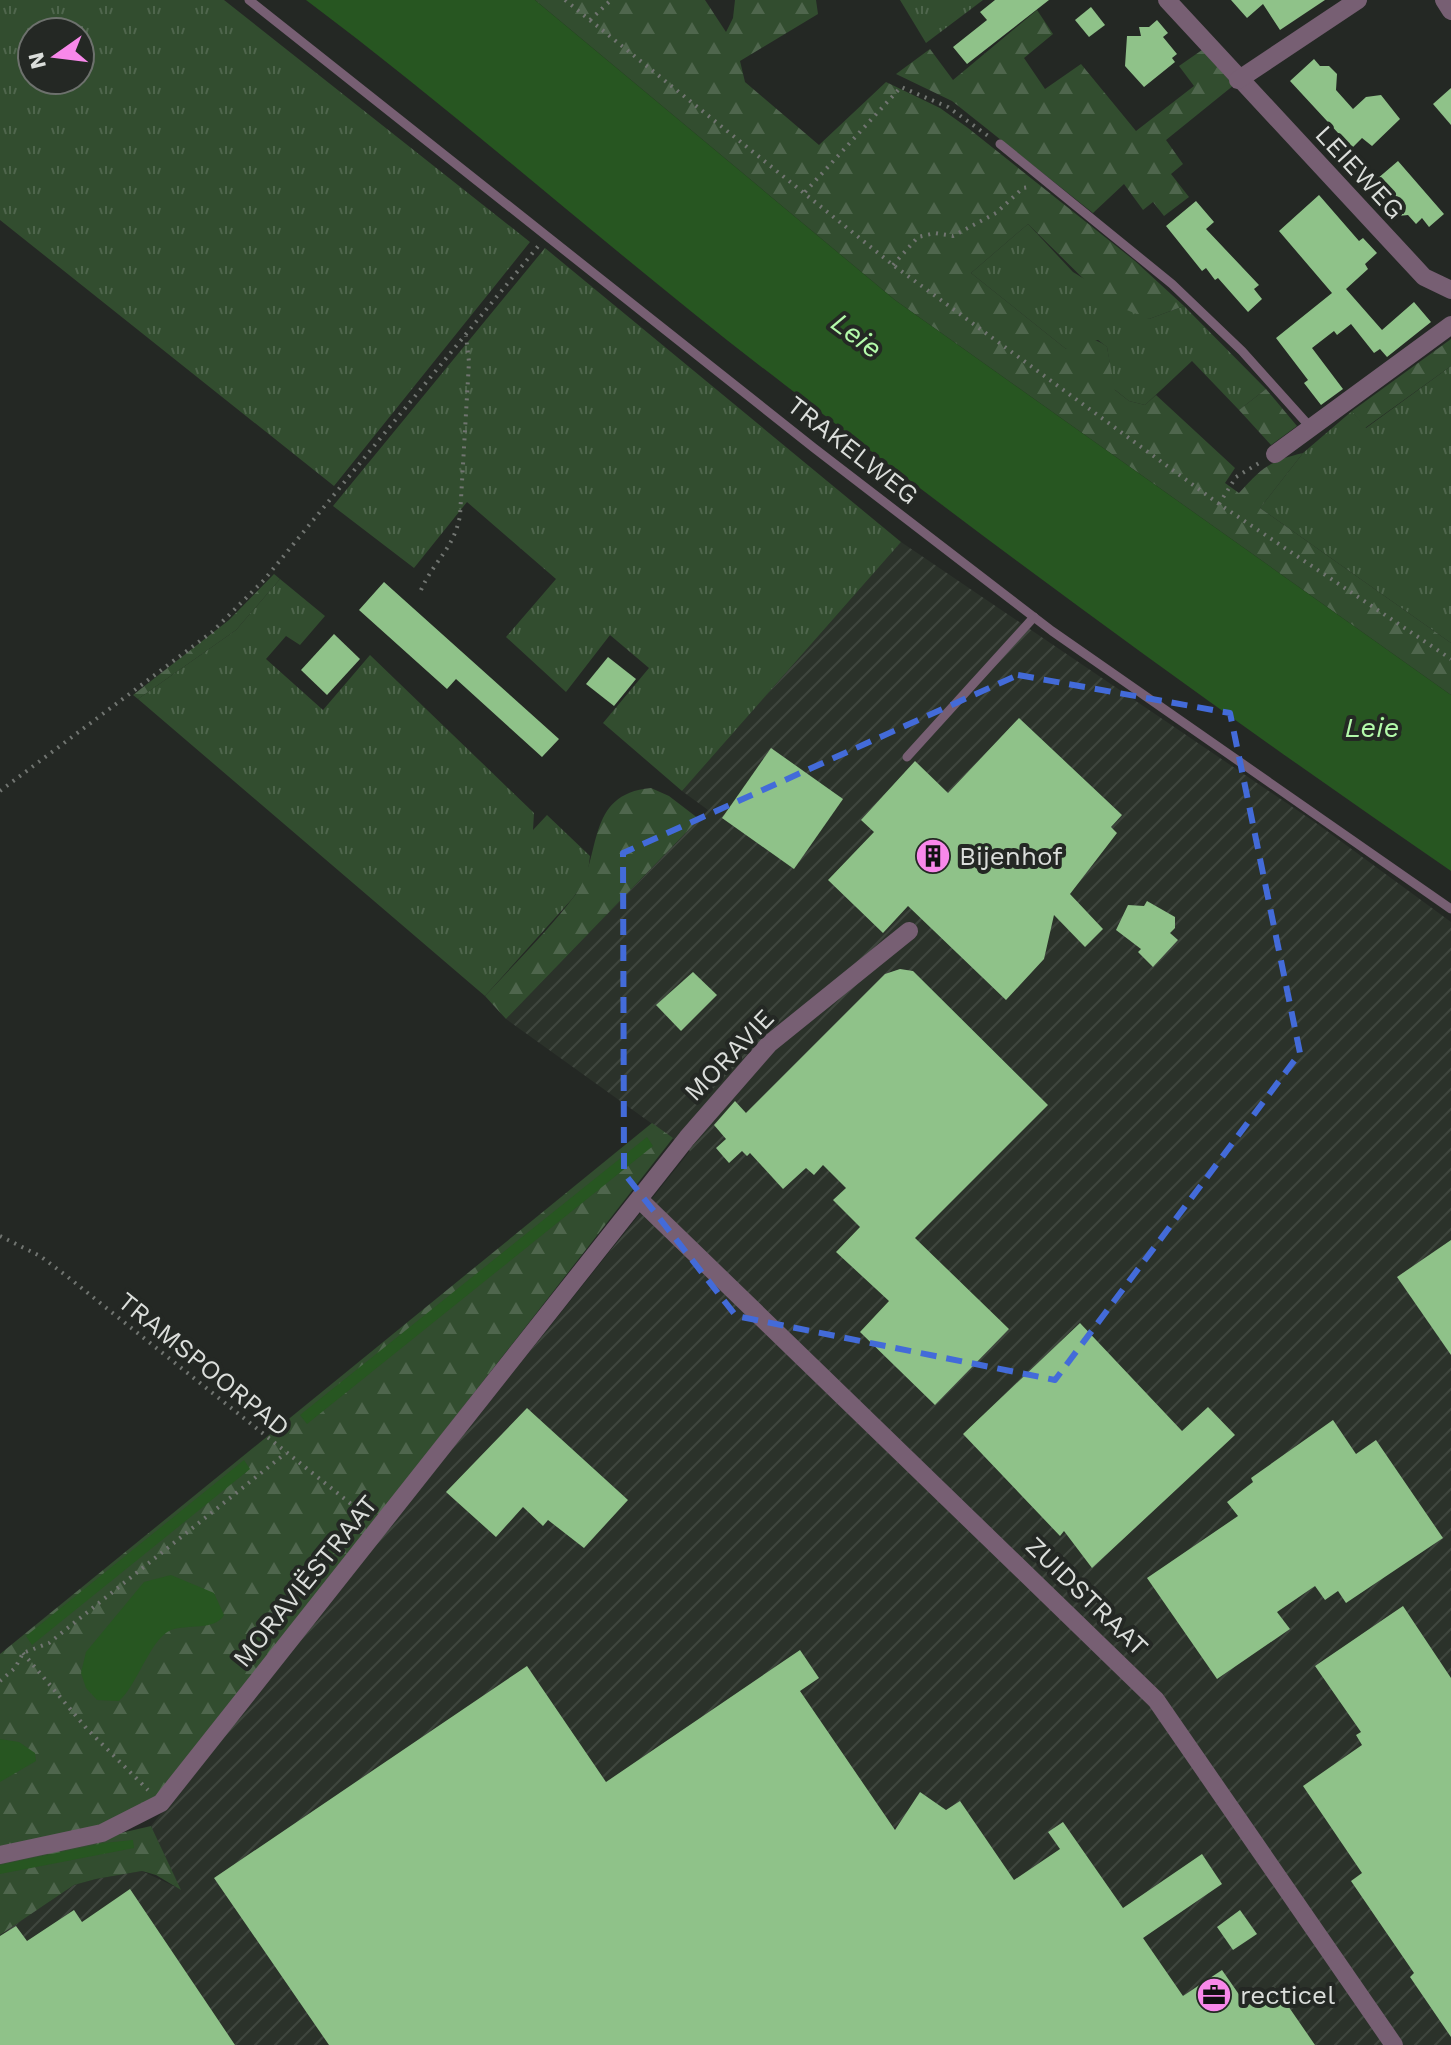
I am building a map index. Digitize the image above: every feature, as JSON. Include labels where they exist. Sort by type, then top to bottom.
[{"type":"street","name":"LEIEWEG","points":[[1167,0],[1424,277],[1451,290]]},
{"type":"street","points":[[1238,80],[1358,0]]},
{"type":"street","points":[[1444,0],[1451,11]]},
{"type":"street","points":[[1275,454],[1451,325]]},
{"type":"street","name":"MORAVIE","points":[[595,1257],[687,1138],[769,1044],[909,931]]},
{"type":"street","name":"ZUIDSTRAAT","points":[[640,1200],[1156,1700],[1394,2045]]},
{"type":"street","name":"MORAVIËSTRAAT","points":[[0,1855],[102,1833],[161,1803],[595,1257]]},
{"type":"lane","name":"TRAKELWEG","points":[[249,0],[814,448],[1034,617],[1451,909]]},
{"type":"lane","points":[[1000,144],[1172,284],[1242,351],[1312,429]]},
{"type":"lane","points":[[907,757],[1034,617]]},
{"type":"path","points":[[565,0],[893,265],[1219,504],[1451,659]]},
{"type":"path","points":[[590,20],[611,0]]},
{"type":"path","points":[[804,193],[901,87],[948,107],[1000,144]]},
{"type":"path","points":[[893,265],[918,237],[935,233],[953,236],[996,213],[1023,188],[1049,183]]},
{"type":"path","points":[[0,791],[212,632],[264,580],[547,236]]},
{"type":"path","points":[[421,590],[431,567],[455,540],[460,516],[469,362],[466,336]]},
{"type":"path","points":[[1219,504],[1236,477],[1275,454]]},
{"type":"path","name":"TRAMSPOORPAD","points":[[0,1236],[40,1256],[64,1274],[380,1528]]},
{"type":"path","points":[[0,1681],[15,1668],[23,1653],[49,1643],[286,1453]]},
{"type":"path","points":[[23,1653],[87,1729],[161,1803]]},
{"type":"highlighted area","points":[[1018,675],[1230,713],[1300,1053],[1055,1380],[736,1316],[624,1173],[623,853]]},
{"type":"shaded area","points":[[901,542],[1316,823],[1451,922],[1451,2045],[0,2045],[0,1935],[74,1885],[96,1879],[142,1871],[180,1889],[151,1826],[690,1151],[506,1019],[708,810],[682,791]]},
{"type":"green space","points":[[0,0],[224,0],[530,242],[334,486],[0,220]]},
{"type":"green space","points":[[535,0],[705,0],[726,32],[733,18],[735,0],[816,0],[818,14],[740,61],[745,82],[819,145],[886,82],[940,108],[968,128],[1135,261],[1184,306],[1149,319],[1107,302],[1028,224],[971,273],[1066,349],[1086,340],[1107,347],[1115,390],[1129,401],[1145,405],[1156,395],[1235,468],[1225,483],[1239,493],[1267,467],[1303,453],[1260,508],[1451,643],[1451,695],[895,300]]},
{"type":"green space","points":[[900,0],[983,0],[926,43]]},
{"type":"green space","points":[[1037,10],[1053,34],[1024,58],[1045,89],[1081,64],[1136,131],[1194,86],[1179,66],[1202,50],[1234,85],[1166,140],[1183,164],[1171,174],[1189,197],[1164,216],[1153,202],[1143,210],[1124,184],[1093,213],[952,101],[896,74],[930,49],[953,80]]},
{"type":"green space","points":[[1028,224],[1073,272],[1149,319],[1184,306],[1266,389],[1239,410],[1192,361],[1145,405],[1129,401],[1114,389],[1107,347],[1098,340],[1066,349],[971,273]]},
{"type":"green space","points":[[545,248],[901,542],[682,791],[603,723],[649,668],[610,635],[566,692],[506,637],[556,579],[467,502],[414,568],[333,506]]},
{"type":"green space","points":[[1451,339],[1451,366],[1365,428],[1352,411]]},
{"type":"green space","points":[[1451,366],[1451,643],[1260,508],[1303,453],[1352,411],[1366,428]]},
{"type":"green space","points":[[1266,389],[1297,426],[1271,445],[1239,410]]},
{"type":"green space","points":[[274,574],[280,579],[236,630],[138,699],[133,695],[229,620]]},
{"type":"green space","points":[[280,579],[325,616],[300,645],[286,636],[266,659],[323,710],[370,655],[534,813],[533,830],[547,815],[590,856],[587,879],[572,899],[485,996],[138,699],[236,630]]},
{"type":"green space","points":[[651,788],[669,796],[699,819],[506,1019],[485,996],[576,894],[590,863],[605,814],[615,802],[630,793]]},
{"type":"green space","points":[[652,1123],[673,1138],[161,1794],[105,1826],[0,1848],[0,1654]]},
{"type":"green space","points":[[151,1826],[181,1890],[156,1875],[142,1871],[96,1879],[74,1885],[0,1935],[0,1861]]},
{"type":"water","name":"Leie","points":[[306,0],[535,0],[895,300],[1451,695],[1451,871],[1198,693],[867,448],[724,338]]},
{"type":"water","points":[[647,1137],[653,1146],[307,1424],[300,1415]]},
{"type":"water","points":[[244,1460],[250,1469],[32,1645],[26,1636]]},
{"type":"water","points":[[171,1575],[214,1593],[224,1615],[214,1623],[171,1630],[157,1642],[119,1701],[97,1700],[86,1688],[81,1673],[86,1652],[144,1582]]},
{"type":"water","points":[[0,1739],[19,1742],[35,1753],[36,1761],[0,1782]]},
{"type":"water","points":[[133,1840],[134,1848],[0,1874],[0,1865],[104,1843]]},
{"type":"building","points":[[995,0],[1049,0],[967,64],[953,47],[987,20],[980,12]]},
{"type":"building","points":[[1231,0],[1325,0],[1280,30],[1263,4],[1247,18]]},
{"type":"building","points":[[1091,7],[1105,25],[1089,37],[1075,20]]},
{"type":"building","points":[[1157,20],[1168,33],[1163,37],[1177,54],[1172,58],[1175,62],[1144,87],[1125,66],[1127,36],[1141,36],[1139,27],[1149,27]]},
{"type":"building","points":[[1314,59],[1320,66],[1329,66],[1337,74],[1336,90],[1353,109],[1366,97],[1381,95],[1400,119],[1372,146],[1362,138],[1347,153],[1334,139],[1339,134],[1290,81]]},
{"type":"building","points":[[1451,88],[1451,125],[1433,104]]},
{"type":"building","points":[[1398,161],[1444,214],[1429,227],[1422,218],[1416,224],[1408,215],[1398,216],[1385,202],[1391,196],[1377,179]]},
{"type":"building","points":[[1319,195],[1359,241],[1363,238],[1377,253],[1365,264],[1368,269],[1346,289],[1382,330],[1414,302],[1431,322],[1387,357],[1380,349],[1374,353],[1351,324],[1337,335],[1334,331],[1312,348],[1343,389],[1321,405],[1304,383],[1308,380],[1276,338],[1332,293],[1279,231]]},
{"type":"building","points":[[1196,201],[1214,222],[1206,229],[1259,285],[1254,289],[1262,299],[1248,312],[1218,278],[1215,280],[1206,268],[1202,271],[1166,226]]},
{"type":"building","points":[[384,582],[559,739],[542,757],[456,679],[447,689],[359,610]]},
{"type":"building","points":[[334,634],[360,659],[327,695],[301,670]]},
{"type":"building","points":[[608,657],[636,679],[614,706],[586,684]]},
{"type":"building","points":[[1019,718],[1122,815],[1111,827],[1117,833],[1070,894],[1103,929],[1085,947],[1054,915],[1044,959],[1006,1000],[908,906],[883,933],[828,880],[874,832],[861,820],[915,761],[948,793]]},
{"type":"building","points":[[771,748],[843,799],[794,869],[722,818]]},
{"type":"building","points":[[1147,901],[1175,917],[1175,928],[1170,933],[1178,940],[1153,967],[1138,952],[1141,949],[1116,930],[1128,905],[1144,906]]},
{"type":"building","points":[[900,969],[913,971],[1048,1105],[915,1238],[1009,1329],[935,1405],[860,1332],[889,1301],[836,1252],[860,1227],[833,1200],[846,1188],[823,1165],[814,1175],[806,1168],[783,1189],[750,1153],[747,1156],[742,1151],[729,1163],[716,1148],[726,1139],[714,1125],[735,1101],[746,1113],[885,974]]},
{"type":"building","points":[[693,972],[717,995],[681,1031],[656,1005]]},
{"type":"building","points":[[1451,1240],[1451,1355],[1397,1277]]},
{"type":"building","points":[[1080,1323],[1182,1431],[1208,1407],[1235,1435],[1092,1568],[1064,1531],[1060,1536],[963,1434]]},
{"type":"building","points":[[527,1408],[628,1500],[584,1548],[548,1520],[543,1526],[523,1507],[496,1537],[446,1492]]},
{"type":"building","points":[[1333,1420],[1356,1454],[1376,1440],[1443,1538],[1346,1603],[1338,1591],[1325,1600],[1315,1586],[1277,1612],[1290,1629],[1217,1679],[1147,1578],[1238,1516],[1227,1502],[1253,1482],[1251,1478]]},
{"type":"building","points":[[1403,1606],[1451,1678],[1451,2037],[1410,1977],[1414,1973],[1351,1881],[1362,1873],[1303,1786],[1362,1745],[1356,1735],[1361,1732],[1315,1666]]},
{"type":"building","points":[[800,1650],[819,1678],[800,1691],[895,1830],[920,1792],[946,1810],[960,1801],[1014,1880],[1060,1849],[1048,1832],[1063,1822],[1123,1908],[1202,1854],[1222,1884],[1143,1938],[1183,1996],[1222,1970],[1247,2006],[1275,1987],[1315,2045],[329,2045],[214,1878],[527,1666],[606,1782]]},
{"type":"building","points":[[130,1889],[235,2045],[0,2045],[0,1936],[16,1926],[27,1941],[74,1910],[82,1922]]},
{"type":"building","points":[[1240,1910],[1257,1934],[1233,1950],[1217,1927]]},
{"type":"place","name":"Bijenhof","points":[[933,856]]},
{"type":"place","name":"recticel","points":[[1214,1995]]}]
